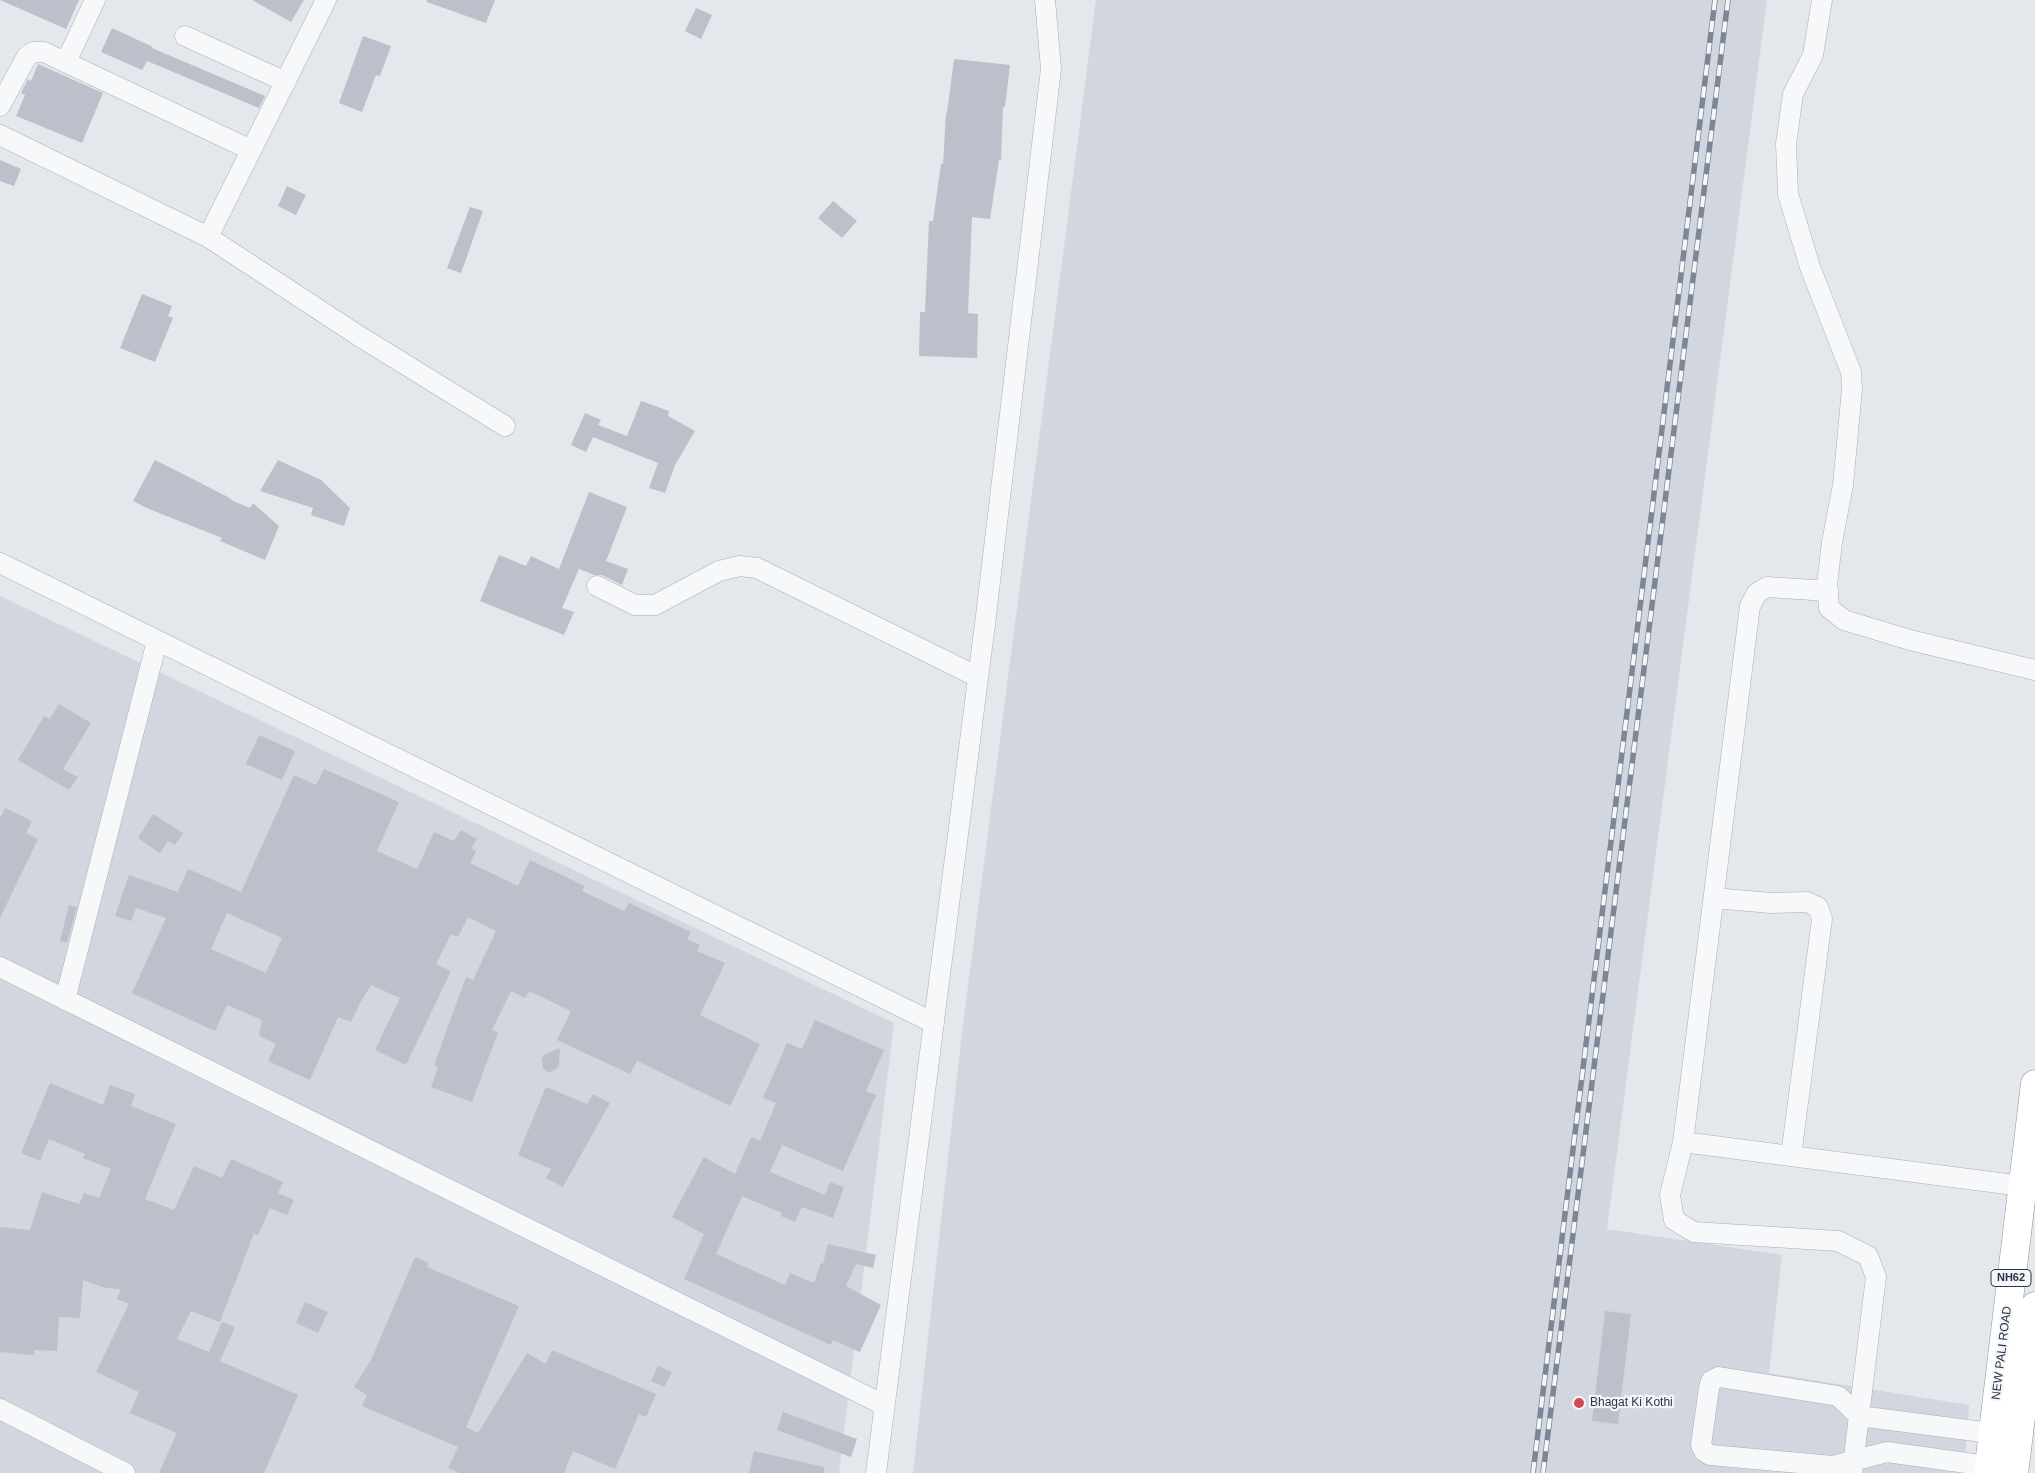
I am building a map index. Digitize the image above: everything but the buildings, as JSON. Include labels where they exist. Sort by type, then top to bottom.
[{"type":"highway","name":"NEW PALI ROAD","points":[[2002,1470],[2022,1186],[2035,1084]]},
{"type":"highway","name":"NEW PALI ROAD","points":[[2005,1435],[2035,1306]]},
{"type":"street","points":[[66,62],[95,0]]},
{"type":"street","points":[[208,237],[326,0]]},
{"type":"street","points":[[1822,0],[1814,55],[1794,94],[1786,144],[1788,194],[1810,267],[1851,372],[1852,390],[1843,485],[1832,542],[1828,591],[1829,608],[1844,620],[1910,640],[2035,670]]},
{"type":"street","points":[[876,1473],[978,677],[1051,68],[1047,2]]},
{"type":"street","points":[[186,36],[286,82]]},
{"type":"street","points":[[0,106],[27,56],[34,52],[44,52],[251,150]]},
{"type":"street","points":[[0,135],[208,237],[359,336],[505,426]]},
{"type":"street","points":[[0,563],[934,1023]]},
{"type":"street","points":[[596,586],[635,605],[655,605],[719,571],[740,566],[757,568],[978,677]]},
{"type":"street","points":[[1828,591],[1767,587],[1757,593],[1750,606],[1683,1142],[1670,1196],[1674,1220],[1694,1232],[1838,1242],[1868,1256],[1876,1277],[1853,1466]]},
{"type":"street","points":[[65,1000],[157,640]]},
{"type":"street","points":[[1714,898],[1771,903],[1807,902],[1818,907],[1822,919],[1791,1156]]},
{"type":"street","points":[[0,967],[884,1405]]},
{"type":"street","points":[[1683,1142],[2022,1186]]},
{"type":"street","points":[[2002,1470],[1951,1468],[1887,1452],[1853,1466],[1833,1466],[1710,1455],[1704,1451],[1701,1444],[1709,1388],[1711,1381],[1719,1377],[1838,1396],[1858,1416],[2005,1435]]},
{"type":"street","points":[[0,1409],[124,1473]]},
{"type":"shaded area","points":[[1096,0],[1767,0],[1607,1229],[1782,1255],[1769,1373],[1969,1405],[1964,1473],[913,1473],[962,1032]]},
{"type":"shaded area","points":[[0,596],[894,1023],[839,1473],[0,1473]]},
{"type":"railway","points":[[1533,1473],[1715,0]]},
{"type":"railway","points":[[1543,1473],[1728,0]]},
{"type":"place","name":"Bhagat Ki Kothi","points":[[1579,1403]]}]
